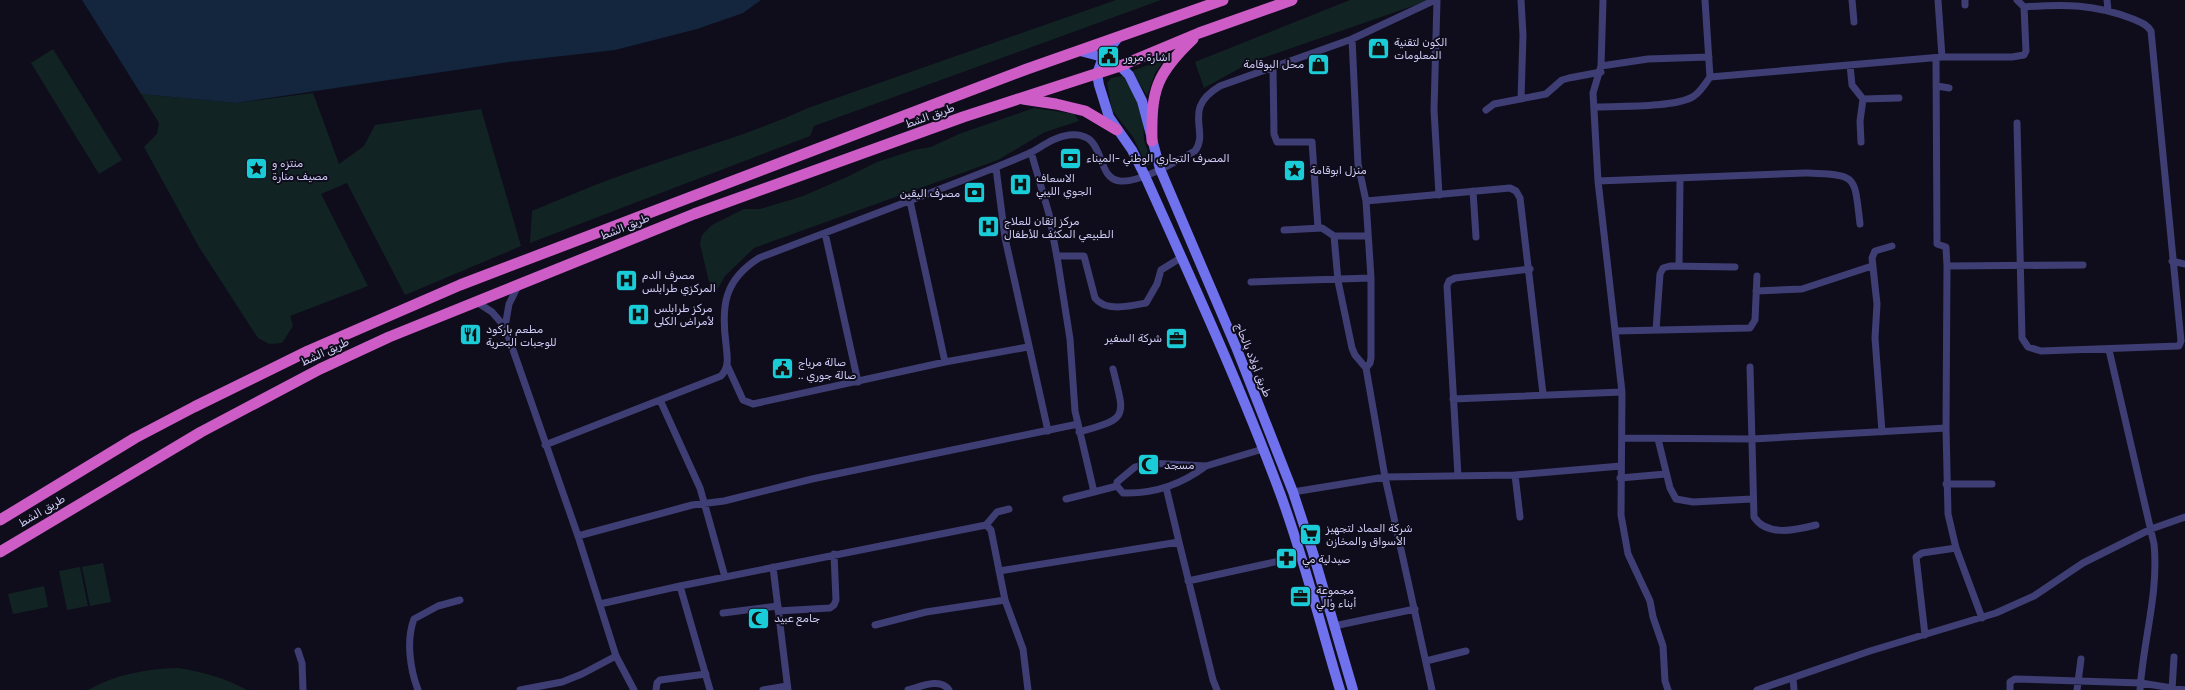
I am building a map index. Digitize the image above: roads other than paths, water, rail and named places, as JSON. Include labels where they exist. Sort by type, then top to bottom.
[{"type":"highway","name":"طريق الشط","points":[[0,520],[135,438],[194,407],[308,351],[460,285],[954,97],[1223,0]]},
{"type":"highway","name":"طريق الشط","points":[[0,552],[201,432],[262,398],[320,368],[475,301],[694,214],[1018,98],[1120,66],[1199,33],[1292,0]]},
{"type":"highway","points":[[1152,141],[1152,104],[1158,81],[1173,57],[1199,33]]},
{"type":"highway","points":[[1018,98],[1056,104],[1085,111],[1117,130]]},
{"type":"main road","points":[[1117,39],[1103,57],[1097,74],[1103,100],[1109,117],[1132,150],[1145,176],[1222,348],[1263,449],[1302,556],[1340,690]]},
{"type":"main road","name":"طريق أولاد بالحاج","points":[[1080,51],[1103,57],[1120,66],[1129,75],[1138,91],[1146,113],[1160,169],[1236,347],[1292,492],[1314,554],[1353,690]]},
{"type":"street","points":[[1028,347],[945,362],[753,404],[743,400],[727,365],[724,310],[728,293],[736,278],[750,264],[759,258],[996,168],[1031,152],[1056,138],[1080,135],[1089,139],[1096,146],[1106,172],[1111,178],[1123,181],[1145,176],[1195,151],[1198,148],[1199,108],[1211,91],[1220,86],[1352,39],[1436,0],[1434,110],[1439,195]]},
{"type":"street","points":[[1521,0],[1524,36],[1521,99]]},
{"type":"street","points":[[1603,0],[1601,69],[1595,84],[1594,107],[1598,181],[1622,392],[1623,438],[1620,478],[1621,515],[1628,554],[1650,601],[1653,617],[1663,646],[1665,681],[1668,690]]},
{"type":"street","points":[[1594,107],[1685,100],[1695,96],[1710,77],[1704,0]]},
{"type":"street","points":[[1852,0],[1854,22]]},
{"type":"street","points":[[1938,0],[1939,58],[1937,86],[1937,244],[1946,247],[1947,266],[1946,484],[1948,514],[1956,548],[1982,618]]},
{"type":"street","points":[[1710,77],[1939,58],[2012,57],[2024,55],[2026,51],[2024,7],[2017,0]]},
{"type":"street","points":[[2108,0],[2108,10]]},
{"type":"street","points":[[2017,123],[2022,338],[2028,347],[2040,351],[2109,350],[2179,346],[2181,343],[2151,30],[2146,25],[2108,10],[2062,4],[2024,7]]},
{"type":"street","points":[[1352,39],[1358,164],[1366,201],[1367,236],[1371,278],[1371,358],[1370,363],[1366,368]]},
{"type":"street","points":[[1486,110],[1494,104],[1546,94],[1562,80],[1601,69],[1648,59],[1708,57]]},
{"type":"street","points":[[1850,65],[1852,85],[1863,99],[1860,122],[1861,142]]},
{"type":"street","points":[[1273,68],[1274,134],[1276,142],[1312,142],[1318,228]]},
{"type":"street","points":[[1937,86],[1949,88]]},
{"type":"street","points":[[1863,99],[1899,98]]},
{"type":"street","points":[[1031,152],[1048,214],[1057,256],[1070,339],[1072,383],[1079,428],[1094,492]]},
{"type":"street","points":[[996,168],[1005,238],[1014,272],[1028,347],[1048,431]]},
{"type":"street","points":[[1598,181],[1827,173],[1849,178],[1854,183],[1860,224]]},
{"type":"street","points":[[1679,266],[1680,179]]},
{"type":"street","points":[[1366,201],[1510,188],[1516,191],[1520,198],[1530,269],[1543,394]]},
{"type":"street","points":[[1473,191],[1476,237]]},
{"type":"street","points":[[910,201],[945,362]]},
{"type":"street","points":[[1284,230],[1325,228],[1334,236],[1367,236]]},
{"type":"street","points":[[825,233],[858,382]]},
{"type":"street","points":[[1334,236],[1338,280],[1352,348],[1355,355],[1366,368],[1385,477],[1432,690]]},
{"type":"street","points":[[1882,432],[1875,338],[1877,304],[1872,258],[1875,251],[1892,246]]},
{"type":"street","points":[[1057,256],[1084,256],[1095,298],[1102,305],[1108,307],[1146,303],[1157,284],[1161,270],[1182,257]]},
{"type":"street","points":[[2172,261],[2185,264]]},
{"type":"street","points":[[1947,266],[2083,265]]},
{"type":"street","points":[[1756,291],[1802,289],[1872,266]]},
{"type":"street","points":[[1656,330],[1660,274],[1666,267],[1735,267]]},
{"type":"street","points":[[1458,476],[1446,292],[1449,281],[1463,277],[1530,269]]},
{"type":"street","points":[[1616,331],[1750,328],[1755,320],[1757,276]]},
{"type":"street","points":[[1251,282],[1371,278]]},
{"type":"street","points":[[504,327],[509,304],[519,284]]},
{"type":"street","points":[[475,301],[492,312],[504,327],[578,536],[616,656],[634,690]]},
{"type":"street","points":[[2109,350],[2151,529],[2156,561],[2154,601],[2148,622],[2140,687]]},
{"type":"street","points":[[545,445],[717,378],[724,372],[727,365]]},
{"type":"street","points":[[1750,367],[1752,499],[1754,517],[1759,524],[1766,528],[1802,528],[1816,525]]},
{"type":"street","points":[[578,536],[692,505],[724,501],[812,479],[1048,431],[1112,423],[1118,416],[1121,402],[1113,369]]},
{"type":"street","points":[[1453,399],[1543,394],[1622,392]]},
{"type":"street","points":[[660,400],[686,454],[705,503],[725,577]]},
{"type":"street","points":[[1623,438],[1752,439],[1946,428]]},
{"type":"street","points":[[1658,439],[1666,474],[1674,497],[1682,502],[1752,499]]},
{"type":"street","points":[[1117,486],[1123,493],[1136,493],[1166,487],[1188,478],[1206,466],[1263,449]]},
{"type":"street","points":[[1117,486],[1117,482],[1135,468],[1149,463],[1206,466]]},
{"type":"street","points":[[1292,492],[1385,477],[1516,476],[1621,466]]},
{"type":"street","points":[[1620,478],[1666,474]]},
{"type":"street","points":[[1516,476],[1520,517]]},
{"type":"street","points":[[1946,484],[1992,484]]},
{"type":"street","points":[[1066,499],[1117,486]]},
{"type":"street","points":[[1166,487],[1213,680],[1218,690]]},
{"type":"street","points":[[600,604],[834,554],[986,525],[992,515],[1009,509]]},
{"type":"street","points":[[1757,690],[1870,651],[1982,618],[2034,596],[2084,564],[2151,529],[2185,517]]},
{"type":"street","points":[[986,525],[991,530],[1005,600],[1023,650],[1028,690]]},
{"type":"street","points":[[999,571],[1179,542]]},
{"type":"street","points":[[1925,635],[1916,557],[1922,553],[1956,548]]},
{"type":"street","points":[[723,613],[778,609],[830,608],[834,605],[836,600],[834,554]]},
{"type":"street","points":[[1188,581],[1302,556]]},
{"type":"street","points":[[763,690],[788,688],[773,567]]},
{"type":"street","points":[[680,586],[710,690]]},
{"type":"street","points":[[418,690],[413,676],[410,650],[410,630],[414,619],[432,609],[460,600]]},
{"type":"street","points":[[875,625],[926,612],[1005,600]]},
{"type":"street","points":[[1334,626],[1415,609]]},
{"type":"street","points":[[298,651],[302,663],[303,690]]},
{"type":"street","points":[[1426,661],[1466,652]]},
{"type":"street","points":[[520,690],[562,682],[582,674],[616,656]]},
{"type":"street","points":[[2172,689],[2174,657]]},
{"type":"street","points":[[2077,690],[2081,659]]},
{"type":"street","points":[[656,690],[657,683],[660,680],[706,674]]},
{"type":"street","points":[[1794,678],[1794,690]]},
{"type":"street","points":[[2010,690],[2010,682],[2013,679],[2078,681],[2185,690]]},
{"type":"street","points":[[908,690],[938,683],[945,685],[950,690]]},
{"type":"water","points":[[82,0],[761,0],[743,13],[697,29],[615,50],[509,62],[236,103],[141,94]]},
{"type":"place","name":"الكون لتقنية المعلومات","points":[[1379,48]]},
{"type":"place","name":"اشارة مرور","points":[[1109,57]]},
{"type":"place","name":"محل البوقامة","points":[[1319,64]]},
{"type":"place","name":"المصرف التجاري الوطني -الميناء","points":[[1071,158]]},
{"type":"place","name":"منتزه و مصيف منارة","points":[[256,169]]},
{"type":"place","name":"منزل ابوقامة","points":[[1294,170]]},
{"type":"place","name":"الاسعاف الجوي الليبي","points":[[1021,184]]},
{"type":"place","name":"مصرف اليقين","points":[[975,193]]},
{"type":"place","name":"مركز إتقان للعلاج الطبيعي المكثف للأطفال","points":[[989,227]]},
{"type":"place","name":"مصرف الدم المركزي طرابلس","points":[[626,281]]},
{"type":"place","name":"مركز طرابلس لأمراض الكلى","points":[[638,314]]},
{"type":"place","name":"مطعم باركود للوجبات البحرية","points":[[471,335]]},
{"type":"place","name":"شركة السفير","points":[[1177,338]]},
{"type":"place","name":"صالة مرياج .. صالة جوري","points":[[783,368]]},
{"type":"place","name":"مسجد","points":[[1149,465]]},
{"type":"place","name":"شركة العماد لتجهيز الأسواق والمخازن","points":[[1311,534]]},
{"type":"place","name":"صيدلية مي","points":[[1287,559]]},
{"type":"place","name":"مجموعة أبناء والي","points":[[1301,596]]},
{"type":"place","name":"جامع عبيد","points":[[758,618]]}]
